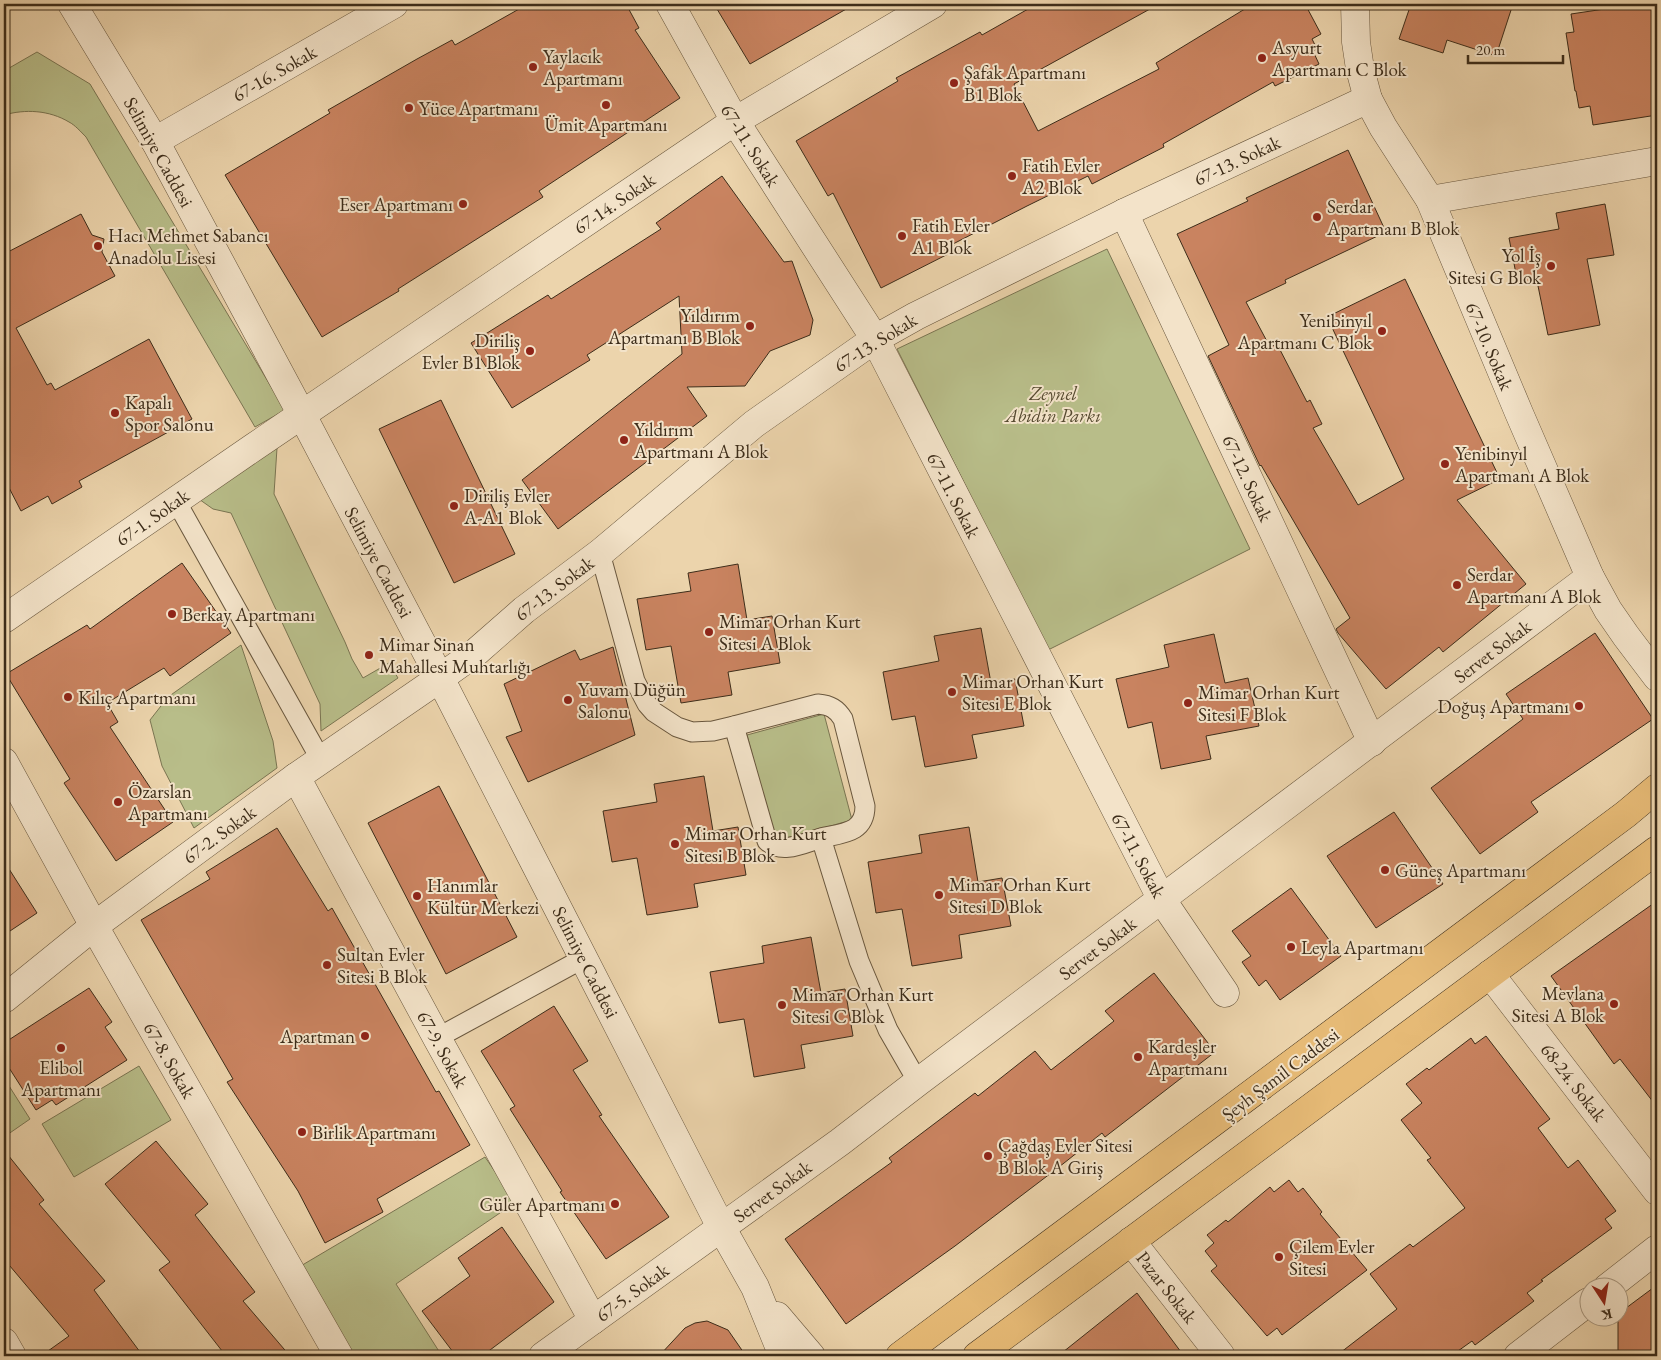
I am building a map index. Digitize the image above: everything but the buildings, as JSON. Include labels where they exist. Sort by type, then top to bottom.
[{"type":"main road","name":"Şeyh Şamil Caddesi","points":[[900,1356],[1283,1072],[1626,814],[1657,788]]},
{"type":"main road","points":[[977,1356],[1657,850]]},
{"type":"street","name":"Selimiye Caddesi","points":[[72,4],[155,142],[302,415],[440,678],[722,1227],[755,1287],[783,1356]]},
{"type":"street","name":"67-16. Sokak","points":[[155,142],[394,4]]},
{"type":"street","name":"67-11. Sokak","points":[[670,4],[735,121],[875,339],[1162,900],[1225,994]]},
{"type":"street","name":"67-14. Sokak","points":[[302,415],[735,121],[933,4]]},
{"type":"street","name":"67-10. Sokak","points":[[1355,4],[1357,51],[1368,99],[1383,127],[1430,200],[1590,577],[1621,630],[1657,677]]},
{"type":"street","name":"67-13. Sokak","points":[[440,678],[486,644],[524,610],[600,554],[754,424],[875,339],[916,316],[1124,214],[1368,99]]},
{"type":"street","points":[[1430,200],[1657,161]]},
{"type":"street","name":"67-12. Sokak","points":[[1124,214],[1372,742]]},
{"type":"street","name":"67-1. Sokak","points":[[4,620],[302,415]]},
{"type":"street","name":"Servet Sokak","points":[[722,1227],[840,1142],[1590,577]]},
{"type":"street","name":"67-2. Sokak","points":[[4,998],[94,926],[296,777],[440,678]]},
{"type":"street","name":"67-8. Sokak","points":[[4,762],[94,926],[339,1356]]},
{"type":"street","name":"67-9. Sokak","points":[[296,777],[437,1038],[593,1320]]},
{"type":"street","name":"68-24. Sokak","points":[[1490,974],[1657,1192]]},
{"type":"street","name":"67-5. Sokak","points":[[543,1356],[722,1227]]},
{"type":"street","name":"Pazar Sokak","points":[[1131,1241],[1221,1356]]},
{"type":"street","points":[[1620,1278],[1657,1249]]},
{"type":"street","name":"Selimiye Caddesi","points":[[755,1287],[798,1344],[810,1356]]},
{"type":"street","points":[[1518,1356],[1578,1310]]},
{"type":"street","points":[[4,1342],[12,1356]]},
{"type":"lane","points":[[176,500],[321,760]]},
{"type":"lane","points":[[600,554],[634,680],[647,704],[654,712],[677,727],[692,732],[712,731],[818,704],[826,704],[839,712],[843,719],[865,806],[865,815],[862,822],[855,829],[786,848],[773,846],[768,841],[734,726]]},
{"type":"lane","points":[[821,838],[859,961],[888,1030],[918,1082]]},
{"type":"lane","points":[[437,1038],[584,958]]},
{"type":"green space","points":[[37,52],[90,84],[285,410],[255,427],[86,137],[71,123],[53,115],[29,111],[4,115],[4,71]]},
{"type":"green space","name":"Zeynel Abidin Parkı","points":[[1107,249],[1250,549],[1048,650],[897,349]]},
{"type":"green space","points":[[277,448],[274,494],[352,659],[363,678],[389,663],[398,678],[321,731],[320,704],[231,513],[213,509],[196,497]]},
{"type":"green space","points":[[241,645],[273,741],[277,768],[194,828],[162,766],[150,720],[168,697]]},
{"type":"green space","points":[[824,714],[852,820],[775,841],[747,735]]},
{"type":"green space","points":[[139,1066],[171,1120],[74,1177],[42,1124]]},
{"type":"green space","points":[[4,1078],[30,1119],[4,1137]]},
{"type":"green space","points":[[485,1157],[516,1202],[396,1284],[442,1356],[353,1356],[299,1267]]},
{"type":"place","name":"Asyurt Apartmanı C Blok","points":[[1262,58]]},
{"type":"place","name":"Yaylacık Apartmanı","points":[[533,67]]},
{"type":"place","name":"Şafak Apartmanı B1 Blok","points":[[954,83]]},
{"type":"place","name":"Ümit Apartmanı","points":[[606,105]]},
{"type":"place","name":"Yüce Apartmanı","points":[[409,108]]},
{"type":"place","name":"Fatih Evler A2 Blok","points":[[1012,176]]},
{"type":"place","name":"Eser Apartmanı","points":[[463,204]]},
{"type":"place","name":"Serdar Apartmanı B Blok","points":[[1317,217]]},
{"type":"place","name":"Fatih Evler A1 Blok","points":[[902,236]]},
{"type":"place","name":"Hacı Mehmet Sabancı Anadolu Lisesi","points":[[98,246]]},
{"type":"place","name":"Yol İş Sitesi G Blok","points":[[1551,266]]},
{"type":"place","name":"Yıldırım Apartmanı B Blok","points":[[750,326]]},
{"type":"place","name":"Yenibinyıl Apartmanı C Blok","points":[[1382,331]]},
{"type":"place","name":"Diriliş Evler B1 Blok","points":[[530,351]]},
{"type":"place","name":"Kapalı Spor Salonu","points":[[115,413]]},
{"type":"place","name":"Yıldırım Apartmanı A Blok","points":[[624,440]]},
{"type":"place","name":"Yenibinyıl Apartmanı A Blok","points":[[1445,464]]},
{"type":"place","name":"Diriliş Evler A-A1 Blok","points":[[454,506]]},
{"type":"place","name":"Serdar Apartmanı A Blok","points":[[1457,585]]},
{"type":"place","name":"Berkay Apartmanı","points":[[172,614]]},
{"type":"place","name":"Mimar Orhan Kurt Sitesi A Blok","points":[[709,632]]},
{"type":"place","name":"Mimar Sinan Mahallesi Muhtarlığı","points":[[369,655]]},
{"type":"place","name":"Mimar Orhan Kurt Sitesi E Blok","points":[[952,692]]},
{"type":"place","name":"Kılıç Apartmanı","points":[[68,697]]},
{"type":"place","name":"Yuvam Düğün Salonu","points":[[568,700]]},
{"type":"place","name":"Mimar Orhan Kurt Sitesi F Blok","points":[[1188,703]]},
{"type":"place","name":"Doğuş Apartmanı","points":[[1579,706]]},
{"type":"place","name":"Özarslan Apartmanı","points":[[118,802]]},
{"type":"place","name":"Mimar Orhan Kurt Sitesi B Blok","points":[[675,844]]},
{"type":"place","name":"Güneş Apartmanı","points":[[1385,870]]},
{"type":"place","name":"Mimar Orhan Kurt Sitesi D Blok","points":[[939,895]]},
{"type":"place","name":"Hanımlar Kültür Merkezi","points":[[417,896]]},
{"type":"place","name":"Leyla Apartmanı","points":[[1291,947]]},
{"type":"place","name":"Sultan Evler Sitesi B Blok","points":[[327,965]]},
{"type":"place","name":"Mevlana Sitesi A Blok","points":[[1614,1004]]},
{"type":"place","name":"Mimar Orhan Kurt Sitesi C Blok","points":[[782,1005]]},
{"type":"place","name":"Apartman","points":[[365,1036]]},
{"type":"place","name":"Elibol Apartmanı","points":[[61,1048]]},
{"type":"place","name":"Kardeşler Apartmanı","points":[[1138,1057]]},
{"type":"place","name":"Birlik Apartmanı","points":[[302,1132]]},
{"type":"place","name":"Çağdaş Evler Sitesi B Blok A Giriş","points":[[988,1156]]},
{"type":"place","name":"Güler Apartmanı","points":[[615,1204]]},
{"type":"place","name":"Çilem Evler Sitesi","points":[[1279,1257]]}]
